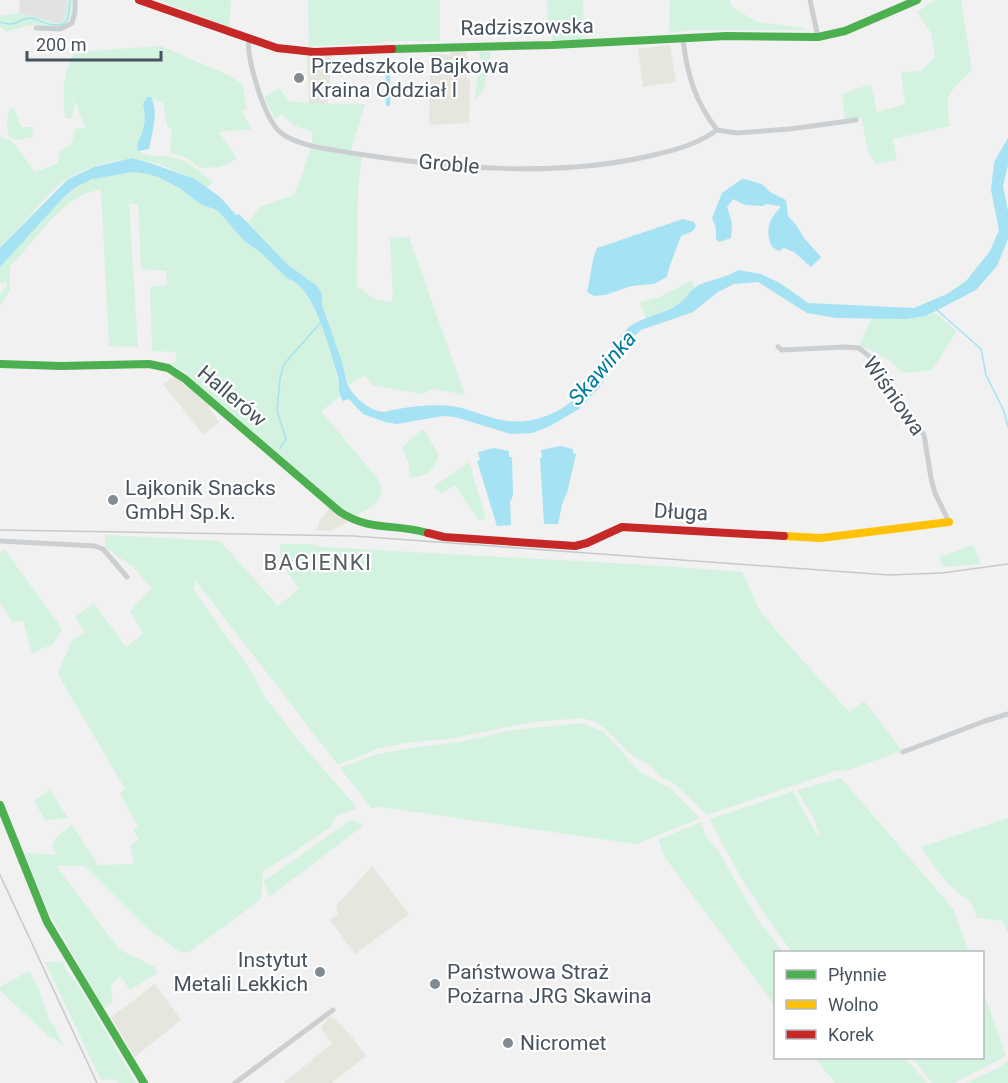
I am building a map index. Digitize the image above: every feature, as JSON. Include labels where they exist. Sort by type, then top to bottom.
[{"type":"street","points":[[36,28],[60,29],[72,23],[75,0]]},
{"type":"street","name":"Radziszowska","points":[[140,0],[277,48],[304,51],[544,45],[739,36],[818,37],[851,29],[917,0]]},
{"type":"street","points":[[810,0],[818,37]]},
{"type":"street","name":"Groble","points":[[249,38],[247,48],[254,78],[279,132],[312,146],[394,159],[489,167],[566,168],[637,159],[684,148],[717,130]]},
{"type":"street","points":[[683,39],[687,69],[693,90],[717,130],[736,133],[780,130],[856,120]]},
{"type":"street","name":"Wiśniowa","points":[[778,347],[782,350],[855,347],[870,357],[924,435],[933,485],[950,522]]},
{"type":"street","name":"Hallerów","points":[[0,364],[53,366],[148,364],[168,368],[352,520],[365,525],[415,529]]},
{"type":"street","name":"Długa","points":[[415,529],[458,538],[575,546],[590,542],[611,530],[622,527],[821,538],[950,522]]},
{"type":"street","points":[[0,541],[95,546],[103,549],[127,577]]},
{"type":"street","points":[[903,752],[985,720],[1008,714]]},
{"type":"street","points":[[0,805],[47,922],[144,1083]]},
{"type":"street","points":[[235,1083],[333,1010]]},
{"type":"shaded area","points":[[20,0],[68,0],[65,17],[60,24],[19,13]]},
{"type":"shaded area","points":[[670,45],[676,82],[643,87],[638,49]]},
{"type":"shaded area","points":[[451,51],[467,51],[466,78],[470,79],[469,123],[429,125],[430,54],[450,55]]},
{"type":"shaded area","points":[[332,53],[328,103],[309,105],[307,55]]},
{"type":"shaded area","points":[[176,375],[183,385],[188,385],[212,405],[209,408],[219,422],[203,435],[163,384]]},
{"type":"shaded area","points":[[330,507],[348,522],[331,531],[317,530],[320,520]]},
{"type":"shaded area","points":[[372,866],[409,914],[355,954],[330,920],[338,914],[336,906]]},
{"type":"shaded area","points":[[155,984],[181,1020],[135,1057],[111,1017]]},
{"type":"shaded area","points":[[330,1017],[335,1019],[352,1037],[366,1056],[331,1083],[283,1083],[332,1044],[321,1027]]},
{"type":"green space","points":[[68,0],[72,0],[70,19],[63,26],[31,25],[6,32],[0,27],[0,16],[19,13],[60,24],[65,17]]},
{"type":"green space","points":[[158,0],[231,0],[229,27]]},
{"type":"green space","points":[[308,0],[440,0],[440,41],[384,41],[309,46]]},
{"type":"green space","points":[[547,0],[583,0],[584,35],[588,39],[553,40],[548,33]]},
{"type":"green space","points":[[670,0],[730,0],[731,6],[757,22],[805,28],[805,30],[689,30],[669,33]]},
{"type":"green space","points":[[935,0],[961,0],[972,70],[950,94],[948,107],[950,126],[893,139],[897,160],[876,164],[868,152],[862,120],[860,118],[845,120],[842,94],[871,84],[877,112],[905,104],[901,72],[922,71],[935,56],[931,33],[917,12]]},
{"type":"green space","points":[[161,46],[230,76],[242,84],[247,108],[242,111],[252,129],[219,132],[237,159],[220,167],[200,168],[187,158],[170,153],[172,130],[167,126],[163,103],[147,97],[143,104],[145,120],[137,145],[138,151],[147,155],[171,157],[183,161],[213,182],[207,188],[170,169],[138,159],[98,165],[75,174],[60,184],[0,248],[0,136],[12,141],[35,172],[58,163],[60,151],[72,143],[75,129],[85,128],[72,92],[75,104],[72,118],[65,118],[64,84],[75,52]]},
{"type":"green space","points":[[480,52],[491,52],[484,89],[475,100]]},
{"type":"green space","points":[[279,88],[289,101],[365,104],[351,151],[312,144],[312,132],[293,125],[282,114],[275,119],[264,97]]},
{"type":"green space","points":[[10,108],[14,108],[21,127],[32,127],[33,137],[17,140],[8,136],[7,120]]},
{"type":"green space","points":[[311,147],[362,157],[358,187],[357,286],[376,300],[390,302],[393,298],[390,238],[409,237],[465,395],[434,389],[421,394],[372,385],[365,375],[349,385],[322,305],[322,294],[317,286],[287,264],[248,224],[260,207],[294,195]]},
{"type":"green space","points":[[133,172],[160,178],[181,189],[200,204],[220,213],[244,241],[298,285],[308,297],[324,331],[340,397],[321,411],[377,478],[381,492],[380,498],[372,507],[352,517],[184,372],[168,363],[175,362],[177,352],[152,351],[150,287],[167,285],[166,271],[141,269],[138,205],[129,203],[138,347],[109,346],[101,189],[86,193],[62,210],[10,266],[10,291],[0,305],[0,294],[7,286],[6,281],[0,283],[0,267],[53,208],[91,180],[106,175]]},
{"type":"green space","points":[[692,280],[695,287],[680,304],[646,319],[640,302],[660,297]]},
{"type":"green space","points":[[935,313],[957,331],[932,370],[904,373],[877,353],[859,346],[872,318],[912,318]]},
{"type":"green space","points":[[423,429],[439,455],[435,465],[428,472],[420,476],[409,477],[409,464],[402,447]]},
{"type":"green space","points":[[469,462],[486,519],[478,520],[455,485],[442,493],[433,487]]},
{"type":"green space","points":[[105,535],[220,541],[278,606],[299,589],[281,562],[280,544],[311,544],[322,547],[742,572],[760,611],[780,635],[849,712],[864,701],[902,751],[707,815],[675,784],[662,778],[650,765],[631,755],[609,732],[596,722],[582,718],[532,722],[454,738],[405,743],[377,749],[338,765],[196,581],[193,589],[254,675],[264,696],[299,741],[357,808],[336,816],[331,827],[263,872],[260,900],[189,952],[181,953],[147,928],[85,866],[56,866],[120,950],[155,967],[157,973],[130,990],[120,976],[111,985],[113,1002],[104,1008],[47,909],[25,853],[57,855],[52,845],[57,837],[72,824],[98,865],[134,864],[130,845],[139,840],[133,829],[138,827],[120,794],[125,789],[58,674],[71,642],[85,632],[75,617],[94,603],[126,647],[143,634],[130,611],[152,588],[133,567],[105,547]]},
{"type":"green space","points":[[973,545],[981,564],[943,567],[940,557]]},
{"type":"green space","points":[[5,550],[62,629],[53,644],[32,653],[23,620],[13,623],[0,602],[0,552]]},
{"type":"green space","points":[[583,723],[604,732],[641,773],[670,788],[700,818],[636,844],[381,807],[371,808],[340,768],[375,755],[409,748],[460,742],[513,730]]},
{"type":"green space","points":[[841,778],[953,909],[969,951],[791,951],[758,904],[710,819],[793,791],[817,835],[820,835],[813,817],[797,790]]},
{"type":"green space","points":[[50,790],[68,818],[45,820],[34,801]]},
{"type":"green space","points":[[1008,818],[1008,934],[1003,921],[977,918],[971,902],[945,880],[921,847]]},
{"type":"green space","points":[[351,820],[364,825],[269,897],[264,881]]},
{"type":"green space","points":[[701,822],[705,835],[719,852],[758,920],[782,951],[774,951],[774,1005],[664,856],[660,839]]},
{"type":"green space","points":[[45,962],[62,962],[79,986],[136,1083],[120,1083],[115,1079],[101,1080]]},
{"type":"green space","points":[[29,971],[38,987],[50,1022],[54,1025],[63,1046],[54,1038],[50,1038],[0,990],[0,987]]},
{"type":"green space","points":[[984,994],[1006,1056],[954,1083],[932,1083],[913,1059],[984,1059]]},
{"type":"green space","points":[[816,1059],[906,1059],[927,1083],[835,1083]]},
{"type":"green space","points":[[1008,1061],[1008,1083],[966,1083],[1000,1067]]},
{"type":"water","points":[[147,97],[151,97],[153,103],[155,116],[153,129],[149,149],[138,151],[137,145],[145,120],[143,104]]},
{"type":"water","name":"Skawinka","points":[[1008,138],[1008,165],[1003,186],[1008,211],[1008,239],[997,266],[976,290],[926,316],[906,319],[836,318],[807,313],[758,282],[734,284],[718,292],[693,312],[641,330],[630,340],[599,388],[579,409],[550,426],[532,433],[511,434],[455,417],[442,416],[397,424],[385,422],[363,414],[349,399],[343,401],[337,373],[320,320],[306,293],[259,251],[244,241],[220,213],[200,204],[181,189],[149,174],[133,172],[92,179],[75,188],[62,199],[0,267],[0,248],[68,179],[94,167],[132,158],[150,163],[195,179],[220,197],[287,264],[317,286],[322,294],[322,305],[348,386],[365,404],[374,410],[384,412],[418,406],[452,406],[492,418],[524,421],[554,413],[580,394],[616,342],[632,325],[674,307],[701,284],[738,270],[761,274],[780,283],[808,303],[914,308],[947,294],[966,281],[990,251],[999,230],[991,190],[994,162]]},
{"type":"water","points":[[742,179],[762,184],[770,192],[786,200],[788,216],[821,257],[811,267],[794,252],[784,248],[779,251],[772,247],[768,231],[780,206],[745,205],[733,199],[727,207],[732,223],[731,238],[719,242],[716,239],[716,228],[712,218],[722,193]]},
{"type":"water","points":[[683,219],[694,222],[696,226],[693,231],[681,236],[667,277],[654,284],[631,286],[605,295],[594,296],[587,292],[597,248]]},
{"type":"water","points":[[561,446],[573,449],[573,453],[576,454],[558,524],[544,524],[541,450]]},
{"type":"water","points":[[494,448],[509,451],[509,457],[512,457],[511,525],[497,526],[477,461],[480,460],[478,452]]},
{"type":"waterway","points":[[0,22],[14,24],[29,18],[52,25],[63,24],[68,19],[70,0]]},
{"type":"waterway","points":[[388,61],[388,104]]},
{"type":"waterway","points":[[937,310],[981,349],[986,375],[1004,411],[1008,427]]},
{"type":"waterway","points":[[280,448],[286,439],[277,411],[280,378],[284,364],[322,321]]},
{"type":"railway","points":[[0,530],[354,536],[889,575],[942,573],[1008,564]]},
{"type":"railway","points":[[0,875],[97,1083]]},
{"type":"traffic: fast","points":[[392,49],[552,45],[727,36],[818,37],[845,31],[917,0]]},
{"type":"traffic: fast","points":[[0,364],[61,366],[149,364],[168,368],[185,379],[340,512],[373,525],[428,533]]},
{"type":"traffic: fast","points":[[0,805],[47,922],[144,1083]]},
{"type":"traffic: slow","points":[[784,536],[821,538],[949,522]]},
{"type":"traffic: jam","points":[[139,0],[277,48],[314,52],[392,49]]},
{"type":"traffic: jam","points":[[428,533],[444,537],[575,546],[622,527],[784,536]]},
{"type":"place","name":"Przedszkole Bajkowa Kraina Oddział I","points":[[299,78]]},
{"type":"place","name":"Lajkonik Snacks GmbH Sp.k.","points":[[113,500]]},
{"type":"place","name":"Instytut Metali Lekkich","points":[[320,972]]},
{"type":"place","name":"Państwowa Straż Pożarna JRG Skawina","points":[[435,984]]},
{"type":"place","name":"Nicromet","points":[[508,1043]]},
{"type":"district","name":"BAGIENKI","points":[[318,562]]}]
